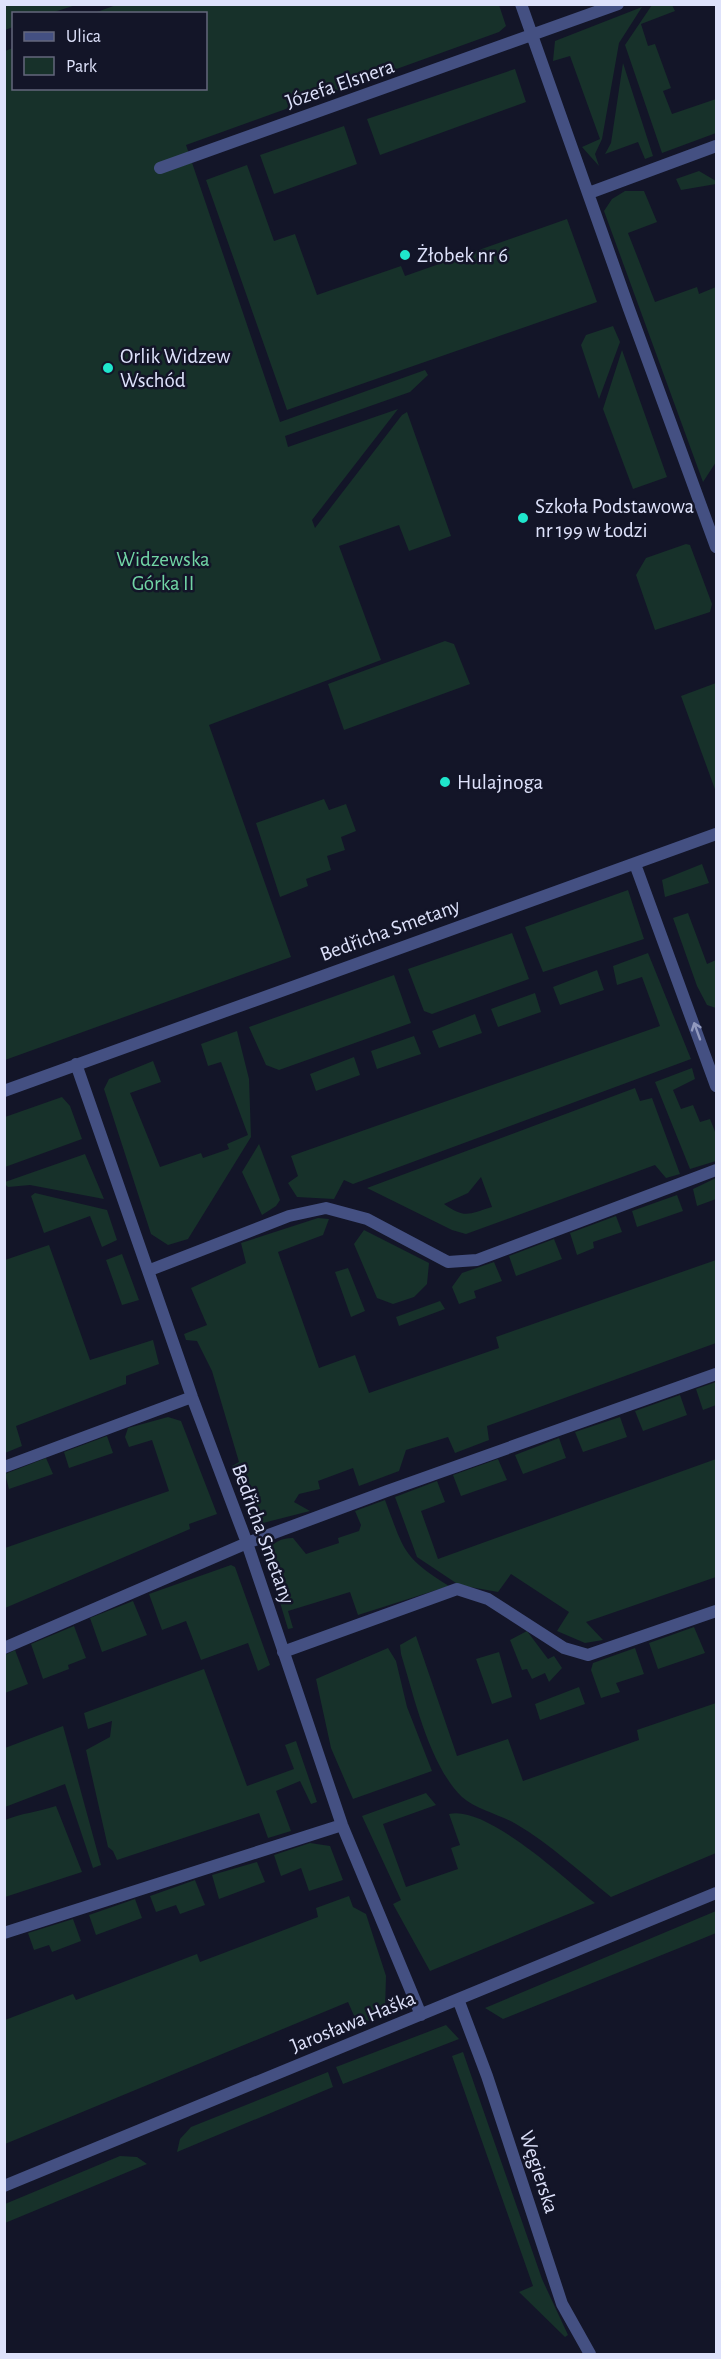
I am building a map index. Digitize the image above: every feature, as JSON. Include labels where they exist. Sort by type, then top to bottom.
[{"type":"street","points":[[521,4],[628,309],[717,547]]},
{"type":"street","name":"Józefa Elsnera","points":[[160,168],[532,37],[618,4]]},
{"type":"street","points":[[589,193],[717,146]]},
{"type":"street","name":"Bedřicha Smetany","points":[[4,1091],[717,834]]},
{"type":"street","points":[[635,864],[717,1086]]},
{"type":"street","name":"Bedřicha Smetany","points":[[76,1064],[150,1270],[192,1397],[247,1544],[342,1825],[421,2015]]},
{"type":"street","points":[[150,1270],[289,1216],[326,1208],[368,1219],[448,1262],[477,1260],[717,1170]]},
{"type":"street","points":[[4,1648],[247,1544],[387,1491],[717,1374]]},
{"type":"street","points":[[4,1467],[192,1397]]},
{"type":"street","points":[[283,1652],[457,1589],[488,1599],[564,1648],[588,1655],[717,1611]]},
{"type":"street","points":[[4,1933],[342,1825]]},
{"type":"street","name":"Jarosława Haška","points":[[4,2186],[717,1893]]},
{"type":"street","name":"Węgierska","points":[[459,1999],[487,2076],[562,2304],[590,2355]]},
{"type":"green space","points":[[5,4],[76,4],[54,12],[12,12],[12,27],[5,30]]},
{"type":"green space","name":"Widzewska Górka II","points":[[119,4],[499,5],[506,26],[499,32],[186,145],[280,422],[425,370],[428,375],[410,392],[285,436],[288,447],[398,409],[312,520],[315,528],[402,415],[407,412],[451,536],[409,551],[399,525],[339,546],[381,660],[209,725],[291,957],[5,1060],[5,51],[12,48],[12,90],[207,90],[207,12],[97,12]]},
{"type":"green space","points":[[652,5],[672,5],[675,11],[641,24],[648,46],[655,44],[671,88],[663,91],[672,114],[716,99],[716,133],[662,153],[625,45]]},
{"type":"green space","points":[[642,7],[619,43],[602,139],[595,154],[599,166],[582,147],[600,139],[570,56],[553,61],[555,41]]},
{"type":"green space","points":[[623,63],[653,156],[645,159],[638,142],[605,154],[611,143]]},
{"type":"green space","points":[[515,69],[526,102],[380,155],[367,119]]},
{"type":"green space","points":[[344,126],[357,164],[274,194],[260,155]]},
{"type":"green space","points":[[247,165],[274,241],[295,234],[317,295],[401,266],[405,276],[567,219],[597,302],[287,410],[206,180]]},
{"type":"green space","points":[[699,171],[716,181],[716,184],[681,190],[676,179]]},
{"type":"green space","points":[[625,191],[644,191],[657,222],[628,233],[655,302],[697,287],[699,294],[716,287],[716,462],[703,482],[604,211],[612,199]]},
{"type":"green space","points":[[613,326],[620,342],[599,399],[581,345],[586,335]]},
{"type":"green space","points":[[622,350],[667,477],[633,489],[603,409]]},
{"type":"green space","points":[[686,544],[690,545],[712,604],[710,612],[655,630],[636,575],[646,558]]},
{"type":"green space","points":[[445,641],[454,644],[470,684],[344,730],[328,684]]},
{"type":"green space","points":[[716,683],[716,792],[681,696]]},
{"type":"green space","points":[[324,799],[329,810],[346,804],[356,831],[341,837],[345,850],[327,856],[331,870],[306,879],[308,886],[280,897],[256,823]]},
{"type":"green space","points":[[702,864],[709,883],[665,897],[662,880]]},
{"type":"green space","points":[[628,890],[644,939],[543,972],[525,927]]},
{"type":"green space","points":[[688,913],[707,964],[716,960],[716,1008],[707,1005],[697,986],[673,918]]},
{"type":"green space","points":[[512,933],[529,979],[432,1014],[424,1011],[408,969]]},
{"type":"green space","points":[[648,953],[691,1059],[353,1184],[344,1180],[334,1199],[297,1197],[288,1183],[298,1176],[291,1156],[660,1026],[642,977],[617,985],[613,966]]},
{"type":"green space","points":[[597,970],[604,990],[560,1005],[553,987]]},
{"type":"green space","points":[[394,975],[411,1023],[279,1070],[266,1065],[249,1027]]},
{"type":"green space","points":[[535,993],[541,1012],[498,1027],[491,1009]]},
{"type":"green space","points":[[475,1014],[482,1033],[439,1048],[432,1031]]},
{"type":"green space","points":[[237,1031],[249,1079],[251,1137],[188,1239],[168,1245],[151,1234],[104,1089],[109,1079],[153,1061],[161,1082],[130,1093],[160,1167],[201,1153],[203,1158],[229,1149],[227,1144],[248,1135],[221,1062],[208,1066],[201,1044]]},
{"type":"green space","points":[[414,1036],[421,1054],[377,1069],[371,1051]]},
{"type":"green space","points":[[354,1057],[360,1075],[316,1091],[310,1074]]},
{"type":"green space","points":[[692,1068],[695,1079],[673,1090],[681,1109],[693,1105],[700,1122],[710,1119],[716,1134],[716,1161],[690,1169],[655,1082]]},
{"type":"green space","points":[[635,1088],[640,1101],[652,1098],[680,1174],[666,1178],[655,1165],[466,1234],[452,1230],[367,1188]],"holes":[[[481,1177],[492,1207],[467,1214],[457,1212],[444,1204],[468,1193]]]},
{"type":"green space","points":[[62,1097],[70,1106],[82,1139],[5,1167],[5,1117]]},
{"type":"green space","points":[[259,1144],[280,1200],[276,1206],[262,1215],[242,1172]]},
{"type":"green space","points":[[85,1154],[104,1199],[30,1185],[8,1187],[5,1184],[5,1182]]},
{"type":"green space","points":[[716,1178],[716,1199],[697,1206],[693,1189]]},
{"type":"green space","points":[[35,1193],[107,1210],[117,1240],[102,1247],[90,1216],[44,1233],[31,1196]]},
{"type":"green space","points":[[677,1195],[683,1211],[637,1227],[632,1211]]},
{"type":"green space","points":[[616,1216],[622,1232],[593,1242],[594,1248],[577,1255],[570,1233]]},
{"type":"green space","points":[[318,1218],[329,1219],[323,1235],[278,1252],[319,1368],[355,1355],[369,1393],[499,1348],[496,1337],[716,1260],[716,1343],[487,1426],[489,1440],[455,1453],[448,1437],[406,1450],[399,1471],[359,1486],[353,1468],[318,1481],[320,1489],[299,1494],[294,1502],[310,1511],[259,1524],[249,1514],[254,1512],[244,1484],[236,1481],[232,1466],[239,1462],[212,1371],[197,1341],[186,1340],[184,1334],[207,1325],[191,1288],[246,1263],[241,1243]]},
{"type":"green space","points":[[364,1230],[429,1263],[427,1284],[414,1297],[393,1304],[377,1298],[354,1244]]},
{"type":"green space","points":[[554,1239],[562,1259],[516,1276],[509,1256]]},
{"type":"green space","points":[[49,1245],[90,1360],[153,1340],[159,1364],[126,1376],[126,1384],[16,1426],[22,1446],[5,1453],[5,1260]]},
{"type":"green space","points":[[122,1254],[139,1300],[122,1305],[106,1260]]},
{"type":"green space","points":[[494,1262],[502,1281],[474,1291],[476,1298],[459,1304],[452,1287],[462,1273]]},
{"type":"green space","points":[[348,1268],[365,1311],[351,1317],[335,1272]]},
{"type":"green space","points":[[440,1301],[445,1309],[399,1326],[396,1317]]},
{"type":"green space","points":[[716,1382],[716,1405],[703,1410],[696,1389]]},
{"type":"green space","points":[[680,1395],[687,1415],[643,1431],[635,1411]]},
{"type":"green space","points":[[168,1417],[181,1421],[217,1514],[189,1524],[190,1529],[5,1608],[5,1548],[169,1491],[152,1440],[129,1447],[125,1437],[128,1428]]},
{"type":"green space","points":[[620,1417],[627,1437],[583,1452],[575,1432]]},
{"type":"green space","points":[[107,1436],[113,1453],[69,1468],[64,1452]]},
{"type":"green space","points":[[559,1438],[566,1458],[523,1474],[515,1455]]},
{"type":"green space","points":[[46,1458],[53,1474],[9,1489],[5,1474]]},
{"type":"green space","points":[[498,1459],[507,1480],[461,1496],[453,1475]]},
{"type":"green space","points":[[716,1459],[716,1577],[586,1622],[603,1640],[585,1643],[557,1631],[569,1612],[511,1574],[498,1592],[459,1585],[417,1557],[395,1497],[437,1481],[445,1502],[421,1511],[438,1559]]},
{"type":"green space","points":[[385,1500],[406,1551],[422,1567],[449,1586],[358,1615],[350,1592],[288,1611],[293,1628],[288,1629],[265,1553],[277,1542],[288,1538],[293,1538],[306,1554],[339,1543],[338,1538],[359,1531],[361,1525],[355,1511]]},
{"type":"green space","points":[[231,1565],[235,1567],[270,1665],[258,1671],[248,1643],[201,1660],[186,1621],[162,1630],[149,1594]]},
{"type":"green space","points":[[133,1601],[147,1635],[102,1652],[90,1618]]},
{"type":"green space","points":[[74,1626],[86,1658],[68,1665],[69,1669],[43,1679],[31,1644]]},
{"type":"green space","points":[[694,1627],[705,1653],[658,1669],[649,1643]]},
{"type":"green space","points":[[527,1631],[548,1659],[554,1656],[562,1668],[549,1682],[545,1673],[532,1679],[527,1669],[522,1670],[510,1640]]},
{"type":"green space","points":[[416,1636],[457,1756],[508,1739],[523,1781],[639,1740],[637,1730],[716,1703],[716,1853],[611,1897],[529,1832],[481,1809],[462,1797],[440,1767],[432,1749],[417,1709],[401,1654],[400,1645]]},
{"type":"green space","points":[[388,1648],[396,1661],[407,1707],[432,1771],[353,1799],[331,1748],[316,1679]]},
{"type":"green space","points":[[635,1648],[644,1674],[616,1683],[620,1692],[601,1698],[591,1670],[593,1663]]},
{"type":"green space","points":[[15,1650],[28,1684],[5,1693],[5,1655]]},
{"type":"green space","points":[[499,1652],[512,1697],[492,1704],[476,1659]]},
{"type":"green space","points":[[204,1669],[247,1786],[294,1769],[285,1745],[296,1741],[317,1802],[311,1804],[300,1781],[276,1791],[291,1831],[268,1838],[259,1813],[117,1860],[113,1851],[108,1847],[86,1750],[110,1737],[112,1721],[88,1729],[84,1713]]},
{"type":"green space","points":[[579,1687],[585,1704],[540,1720],[535,1704]]},
{"type":"green space","points":[[63,1726],[101,1865],[93,1868],[65,1784],[5,1807],[5,1748]]},
{"type":"green space","points":[[426,1793],[436,1805],[383,1824],[406,1887],[458,1869],[451,1848],[460,1845],[449,1814],[465,1814],[484,1821],[525,1846],[595,1903],[430,1971],[393,1904],[401,1900],[362,1816]]},
{"type":"green space","points":[[56,1806],[82,1872],[5,1897],[5,1820]]},
{"type":"green space","points":[[310,1843],[330,1846],[343,1880],[309,1891],[301,1868],[281,1876],[274,1855]]},
{"type":"green space","points":[[257,1862],[265,1882],[219,1899],[212,1875]]},
{"type":"green space","points":[[195,1880],[205,1905],[180,1914],[176,1905],[156,1912],[150,1896]]},
{"type":"green space","points":[[349,1896],[353,1907],[366,1914],[386,1976],[385,2010],[359,2027],[348,2002],[5,2144],[5,2020],[73,1994],[76,2000],[197,1954],[200,1962],[318,1917],[316,1908]]},
{"type":"green space","points":[[135,1899],[142,1918],[96,1935],[89,1915]]},
{"type":"green space","points":[[716,1911],[716,1933],[503,2019],[485,2008]]},
{"type":"green space","points":[[73,1919],[81,1941],[52,1952],[49,1945],[34,1950],[28,1933]]},
{"type":"green space","points":[[446,2025],[459,2039],[343,2084],[336,2067]]},
{"type":"green space","points":[[463,2052],[542,2279],[568,2335],[565,2337],[519,2292],[533,2286],[452,2056]]},
{"type":"green space","points":[[328,2072],[333,2087],[177,2152],[180,2139],[191,2127]]},
{"type":"green space","points":[[120,2156],[137,2157],[147,2164],[5,2223],[5,2204]]},
{"type":"place","name":"Żłobek nr 6","points":[[405,255]]},
{"type":"place","name":"Orlik Widzew Wschód","points":[[108,368]]},
{"type":"place","name":"Szkoła Podstawowa nr 199 w Łodzi","points":[[523,518]]},
{"type":"place","name":"Hulajnoga","points":[[445,782]]}]
